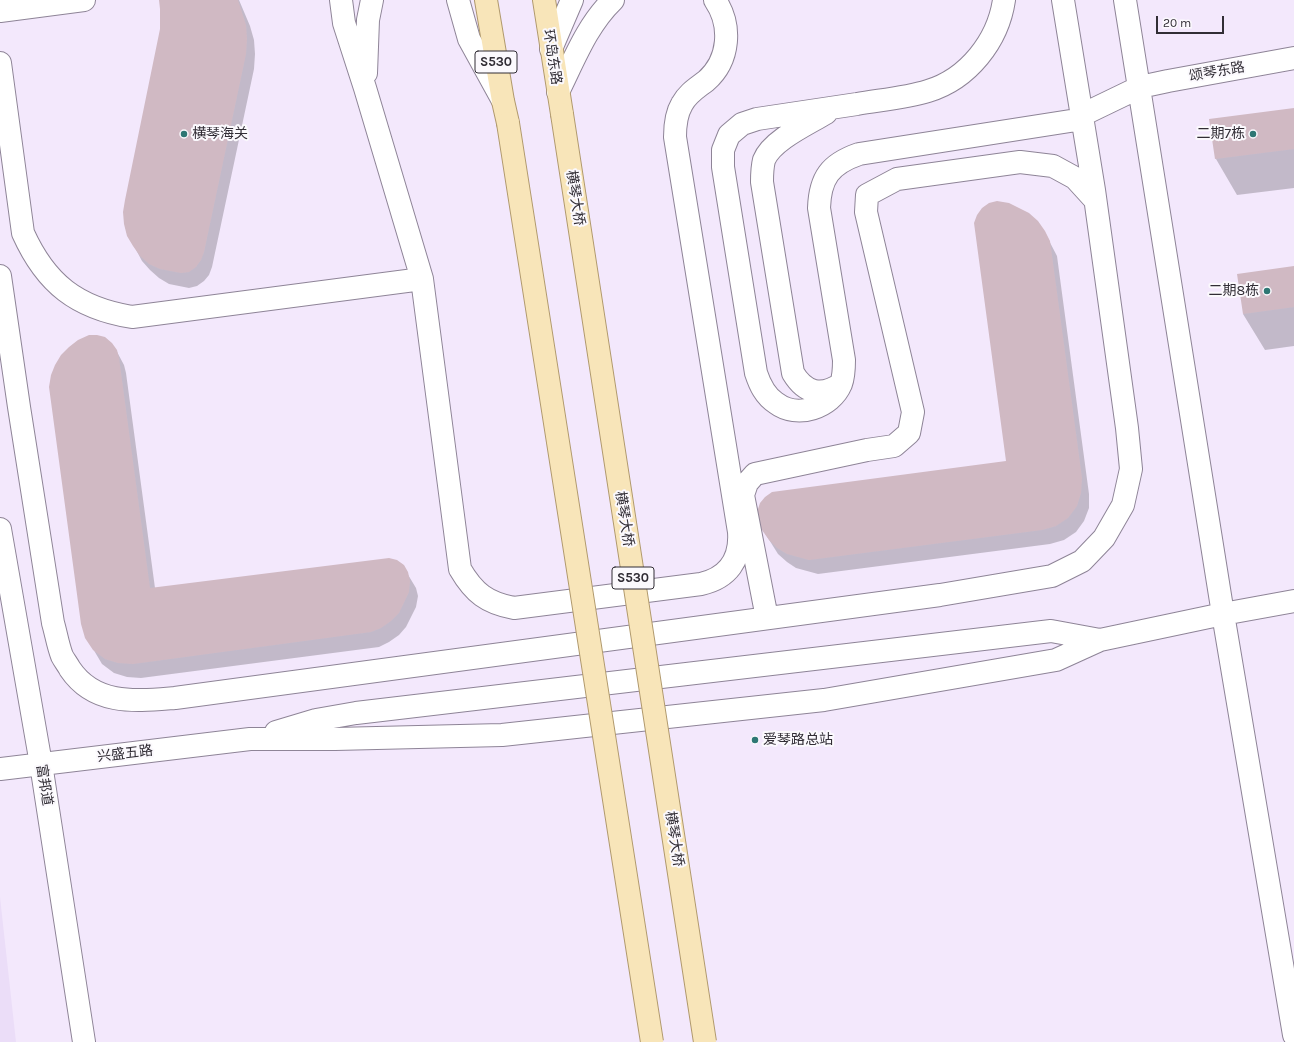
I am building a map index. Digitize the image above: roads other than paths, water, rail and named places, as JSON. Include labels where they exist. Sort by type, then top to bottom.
[{"type":"main road","name":"S530","points":[[486,0],[508,123],[652,1042]]},
{"type":"main road","name":"环岛东路","points":[[544,0],[562,114]]},
{"type":"main road","name":"横琴大桥","points":[[562,114],[705,1042]]},
{"type":"street","points":[[0,11],[84,0]]},
{"type":"street","points":[[341,0],[344,23],[422,279],[460,569],[476,592],[500,606],[514,608],[711,582],[728,571],[738,553],[740,543],[739,532],[675,137],[675,125],[682,104],[688,95],[696,87],[706,81],[715,71],[722,59],[726,47],[727,33],[725,20],[715,0]]},
{"type":"street","points":[[365,88],[368,20],[372,0]]},
{"type":"street","points":[[441,0],[468,39],[503,101]]},
{"type":"street","points":[[458,0],[468,39]]},
{"type":"street","points":[[551,49],[572,0]]},
{"type":"street","points":[[558,92],[591,26],[613,0]]},
{"type":"street","points":[[841,384],[834,395],[824,404],[813,409],[801,411],[788,409],[776,404],[767,396],[760,386],[756,373],[723,167],[723,150],[729,135],[742,124],[758,119],[929,91],[954,79],[976,61],[992,39],[1002,13],[1004,0]]},
{"type":"street","points":[[0,276],[19,407],[54,623],[62,656],[78,680],[100,694],[122,700],[144,701],[175,698],[940,596],[1052,576],[1082,562],[1104,538],[1123,506],[1131,469],[1128,428],[1095,200],[1063,0]]},
{"type":"street","points":[[1125,0],[1223,614],[1294,1035]]},
{"type":"street","name":"颂琴东路","points":[[841,384],[844,372],[844,360],[819,208],[820,194],[825,180],[833,168],[845,159],[859,154],[1082,117],[1140,87],[1294,58]]},
{"type":"street","points":[[0,63],[23,233],[30,250],[40,265],[65,291],[80,301],[97,309],[132,317],[422,279]]},
{"type":"street","points":[[836,107],[778,142],[770,150],[764,160],[762,182],[793,373],[798,381],[805,387],[814,391],[824,392],[833,390],[841,384]]},
{"type":"street","points":[[767,618],[743,495],[746,483],[755,474],[867,450],[894,446],[910,433],[913,412],[866,212],[867,195],[897,179],[1020,162],[1053,166],[1075,178],[1095,200]]},
{"type":"street","name":"富邦道","points":[[0,529],[41,764],[84,1042]]},
{"type":"street","points":[[250,739],[335,739],[502,735],[824,700],[1056,660],[1100,640],[1223,614],[1294,601]]},
{"type":"street","points":[[250,739],[316,720],[356,713],[1051,631],[1100,640]]},
{"type":"street","name":"兴盛五路","points":[[0,769],[250,739]]},
{"type":"place","name":"横琴海关","points":[[184,134]]},
{"type":"place","name":"二期7栋","points":[[1253,134]]},
{"type":"place","name":"二期8栋","points":[[1267,291]]},
{"type":"place","name":"爱琴路总站","points":[[755,740]]}]
